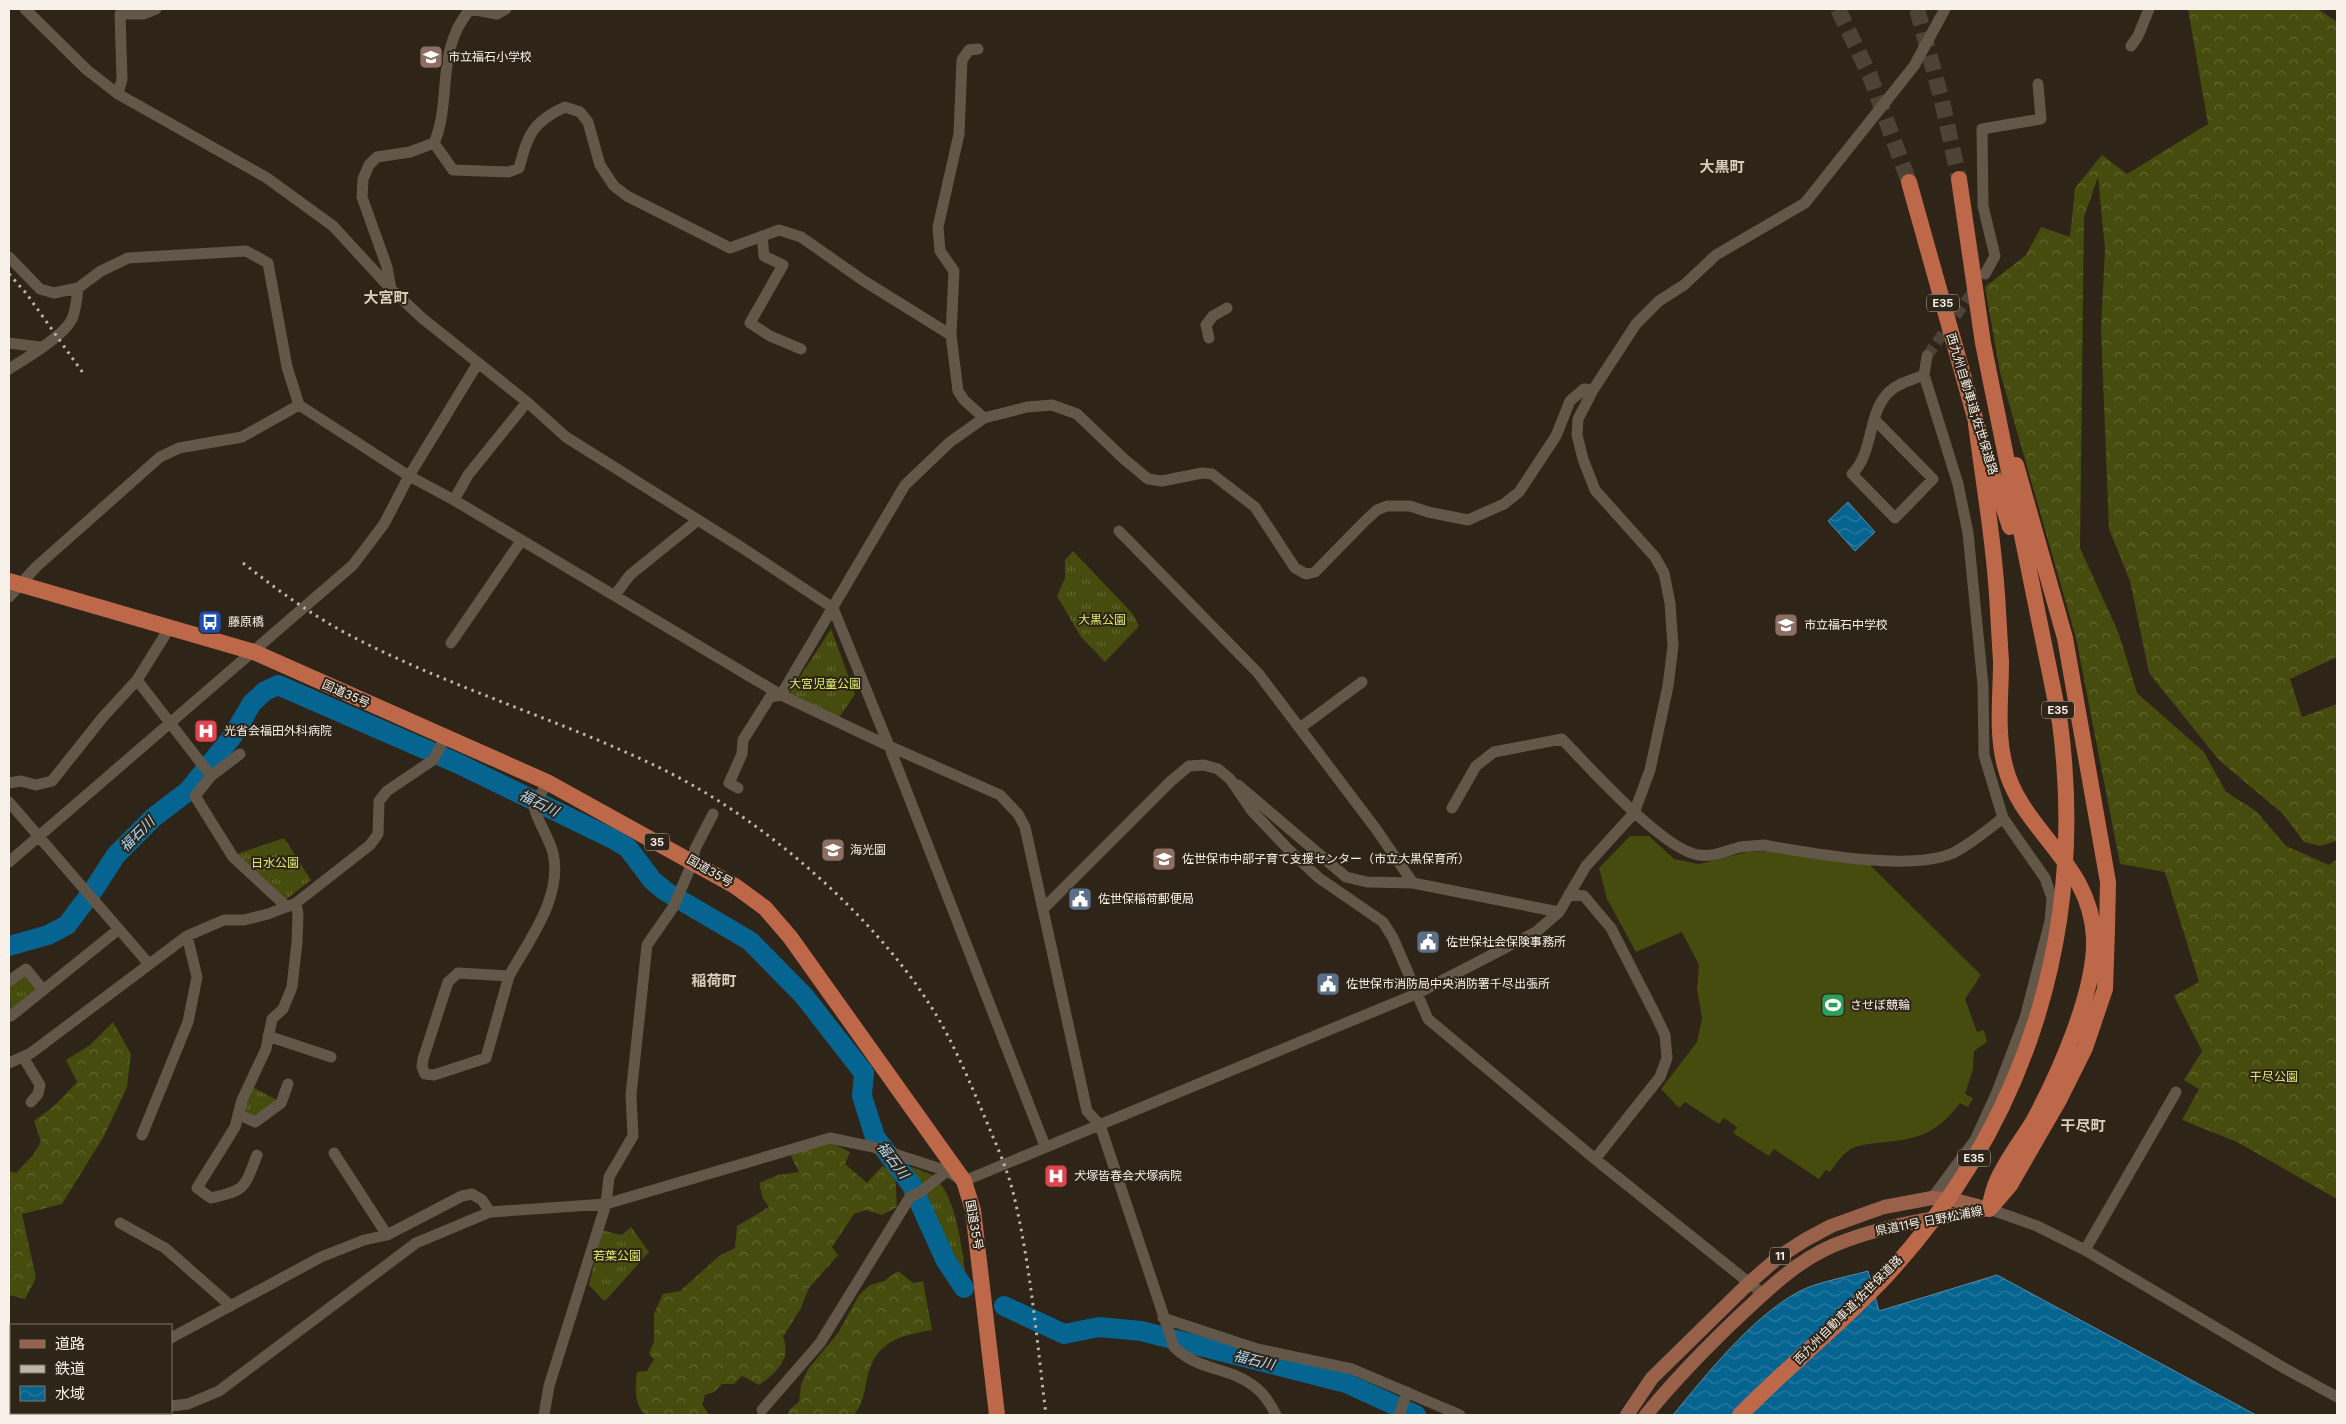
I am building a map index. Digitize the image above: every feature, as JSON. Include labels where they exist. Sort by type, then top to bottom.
[{"type":"highway","name":"西九州自動車道;佐世保道路","points":[[1740,1415],[1886,1276],[1949,1199],[1986,1139],[2009,1092],[2044,995],[2059,928],[2064,893],[2067,826],[2064,758],[2060,722],[2053,680],[2033,596],[1983,343],[1959,179]]},
{"type":"highway","name":"西九州自動車道;佐世保道路","points":[[1909,182],[1976,424],[2033,596]]},
{"type":"highway","points":[[1988,1209],[2010,1185],[2059,1100],[2085,1048],[2105,989],[2108,882],[2064,638],[2020,477],[1998,420]]},
{"type":"highway","points":[[1976,424],[1997,588],[2001,662],[1999,720],[2005,766],[2026,809],[2074,874],[2088,899],[2094,939],[2090,976],[2082,1009],[2033,1120],[1997,1180],[1988,1209]]},
{"type":"highway","name":"国道35号","points":[[9,581],[254,652],[438,749],[543,788],[690,867],[736,886],[765,908],[790,937],[964,1181],[973,1210],[997,1415]]},
{"type":"main road","name":"県道11号 日野松浦線","points":[[1627,1415],[1652,1378],[1749,1283],[1780,1256],[1831,1226],[1884,1207],[1932,1198],[1956,1200],[1988,1209]]},
{"type":"main road","name":"県道11号 日野松浦線","points":[[1646,1415],[1704,1351],[1763,1294],[1806,1260],[1862,1235],[1899,1224],[1988,1209]]},
{"type":"street","points":[[25,9],[88,70],[118,94],[267,178],[299,199],[333,226],[391,289],[527,402],[566,437],[833,608],[890,746],[1045,1146]]},
{"type":"street","points":[[118,94],[122,79],[120,14],[143,14],[156,9]]},
{"type":"street","points":[[391,289],[387,267],[362,197],[363,180],[369,165],[377,157],[410,152],[434,144],[440,129],[447,69],[455,33],[470,9],[497,14],[506,9]]},
{"type":"street","points":[[172,1406],[188,1404],[219,1390],[416,1243],[490,1212],[606,1204],[830,1138],[873,1147],[947,1171],[964,1181],[1416,994],[1536,932],[1559,912],[1586,866],[1634,813],[1650,770],[1668,686],[1672,646],[1670,603],[1664,572],[1655,557],[1595,490],[1583,459],[1577,435],[1578,420],[1593,390],[1636,324],[1659,301],[1684,285],[1716,255],[1805,203],[1914,66],[1945,9]]},
{"type":"street","points":[[2131,46],[2138,36],[2149,9]]},
{"type":"street","points":[[978,49],[969,50],[962,60],[959,134],[938,227],[940,251],[954,271],[951,335],[958,390],[964,400],[984,418]]},
{"type":"street","points":[[1985,274],[1992,266],[1995,256],[1983,206],[1982,129],[2041,119],[2038,84]]},
{"type":"street","points":[[434,144],[453,170],[509,172],[519,168],[527,139],[544,116],[565,107],[580,112],[588,122],[600,165],[614,186],[627,196],[730,248],[778,230],[801,237],[864,281],[951,335]]},
{"type":"street","points":[[762,236],[764,256],[783,265],[750,323],[770,336],[801,349]]},
{"type":"street","points":[[9,257],[40,289],[63,293],[78,288],[101,270],[128,258],[229,250],[246,251],[260,256],[268,263],[287,367],[299,405],[409,476],[454,500],[521,542],[615,595],[781,695],[986,788],[1009,804],[1025,827],[1087,1111],[1100,1125],[1163,1319],[1174,1347],[1186,1358],[1254,1386],[1266,1398],[1276,1415]]},
{"type":"street","points":[[9,369],[56,336],[71,320],[77,302],[78,288]]},
{"type":"street","points":[[1209,338],[1206,325],[1213,316],[1226,308]]},
{"type":"street","points":[[9,343],[40,347]]},
{"type":"street","points":[[1927,356],[1924,375],[1958,484],[1968,533],[1983,685],[1984,755],[2003,818],[2045,878],[2052,898],[2050,922],[2025,1018],[1997,1092],[1975,1140],[1932,1198]]},
{"type":"street","points":[[9,862],[353,565],[384,524],[409,476],[478,363]]},
{"type":"street","points":[[1875,420],[1933,479],[1894,518],[1852,474],[1862,460],[1875,420],[1880,405],[1888,392],[1901,384],[1924,375]]},
{"type":"street","points":[[738,788],[729,783],[742,754],[743,740],[770,697],[781,695],[833,608],[846,581],[905,485],[950,442],[984,418],[1027,407],[1052,405],[1077,414],[1124,460],[1148,479],[1162,481],[1202,472],[1212,474],[1255,508],[1295,568],[1306,574],[1315,572],[1377,510],[1387,506],[1410,506],[1428,512],[1468,520],[1504,504],[1519,492],[1556,436],[1570,401],[1584,389],[1593,390]]},
{"type":"street","points":[[454,500],[468,475],[527,402]]},
{"type":"street","points":[[9,597],[36,567],[160,457],[179,448],[242,437],[299,405]]},
{"type":"street","points":[[615,595],[630,575],[698,520]]},
{"type":"street","points":[[1119,531],[1258,673],[1376,829],[1413,884]]},
{"type":"street","points":[[451,643],[521,542]]},
{"type":"street","points":[[9,783],[21,781],[36,785],[52,781],[103,717],[136,680],[170,627]]},
{"type":"street","points":[[136,680],[211,776]]},
{"type":"street","points":[[1300,728],[1362,682]]},
{"type":"street","points":[[1452,808],[1476,766],[1494,752],[1562,739],[1634,813],[1678,847],[1697,855],[1714,855],[1743,847],[1763,846],[1889,860],[1925,860],[1952,853],[2003,818]]},
{"type":"street","points":[[9,1063],[31,1053],[187,936],[224,920],[244,920],[291,905],[370,845],[378,834],[379,802],[387,791],[438,749]]},
{"type":"street","points":[[240,754],[211,776],[196,796],[233,857],[291,905],[297,942],[292,987],[283,1009],[272,1018],[266,1049],[249,1082],[235,1127],[197,1188],[211,1198],[235,1193],[244,1187],[257,1155]]},
{"type":"street","points":[[1044,908],[1171,781],[1189,766],[1204,765],[1218,768],[1264,804],[1346,877],[1367,882],[1413,884],[1559,912]]},
{"type":"street","points":[[1230,778],[1252,812],[1290,851],[1320,878],[1383,922],[1393,938],[1428,1019],[1595,1159],[1763,1294]]},
{"type":"street","points":[[509,976],[458,973],[451,978],[424,1059],[422,1068],[425,1074],[434,1075],[486,1058],[509,976],[546,909],[555,881],[553,852],[534,807],[543,788]]},
{"type":"street","points":[[9,802],[149,964]]},
{"type":"street","points":[[544,1415],[551,1379],[606,1204],[609,1177],[634,1136],[632,1094],[647,945],[674,906],[696,849],[713,814]]},
{"type":"street","points":[[1569,894],[1584,896],[1611,928],[1662,1029],[1668,1058],[1660,1077],[1595,1159]]},
{"type":"street","points":[[9,1014],[11,1016],[119,929]]},
{"type":"street","points":[[142,1135],[188,1022],[197,977],[187,936]]},
{"type":"street","points":[[9,980],[26,968],[43,990]]},
{"type":"street","points":[[268,1036],[331,1058]]},
{"type":"street","points":[[23,1056],[40,1085],[38,1094],[31,1102]]},
{"type":"street","points":[[238,1114],[255,1122],[282,1103],[288,1084]]},
{"type":"street","points":[[2085,1250],[2176,1092]]},
{"type":"street","points":[[334,1153],[387,1235]]},
{"type":"street","points":[[762,1410],[820,1343],[910,1197],[922,1191],[947,1171]]},
{"type":"street","points":[[172,1337],[321,1257],[364,1240],[387,1235],[462,1196],[472,1194],[482,1200],[490,1212]]},
{"type":"street","points":[[1988,1209],[2037,1226],[2085,1250],[2284,1368],[2337,1397]]},
{"type":"street","points":[[120,1223],[166,1248],[231,1306]]},
{"type":"street","points":[[1163,1319],[1257,1350],[1352,1369],[1406,1396],[1460,1415]]},
{"type":"street","points":[[1399,1415],[1406,1396]]},
{"type":"green space","name":"干尽公園","points":[[2188,9],[2318,9],[2337,22],[2337,657],[2290,679],[2302,717],[2337,704],[2337,841],[2320,846],[2304,842],[2283,814],[2219,760],[2149,673],[2130,581],[2109,529],[2101,330],[2105,249],[2098,177],[2084,217],[2080,548],[2119,634],[2137,693],[2204,752],[2226,792],[2256,811],[2286,846],[2329,865],[2337,859],[2337,1199],[2237,1142],[2182,1120],[2199,1089],[2184,1080],[2202,1051],[2174,996],[2199,982],[2165,872],[2120,864],[2076,638],[2000,372],[1985,287],[2026,255],[2041,227],[2070,237],[2075,188],[2102,155],[2127,174],[2208,124]]},
{"type":"green space","name":"大黒公園","points":[[1073,551],[1133,614],[1139,626],[1105,662],[1081,637],[1057,596],[1065,578],[1065,560]]},
{"type":"green space","name":"大宮児童公園","points":[[831,629],[855,694],[839,718],[788,695]]},
{"type":"green space","name":"させぼ競輪","points":[[1630,836],[1649,836],[1674,859],[1699,864],[1747,852],[1767,851],[1869,864],[1981,975],[1965,999],[1977,1032],[1984,1030],[1987,1042],[1974,1051],[1973,1069],[1965,1094],[1973,1098],[1968,1107],[1960,1103],[1942,1123],[1924,1134],[1903,1140],[1862,1145],[1851,1149],[1845,1153],[1830,1172],[1826,1170],[1819,1179],[1774,1149],[1769,1156],[1733,1133],[1737,1127],[1724,1118],[1719,1124],[1685,1102],[1679,1108],[1661,1089],[1697,1042],[1702,1018],[1697,989],[1699,965],[1682,932],[1636,952],[1607,899],[1599,868]]},
{"type":"green space","name":"日水公園","points":[[284,838],[311,880],[284,901],[237,854]]},
{"type":"green space","points":[[23,974],[36,990],[11,1012],[9,984]]},
{"type":"green space","points":[[113,1022],[131,1054],[127,1087],[104,1136],[62,1204],[22,1214],[36,1278],[25,1299],[9,1295],[9,1171],[16,1173],[33,1155],[41,1142],[34,1121],[54,1106],[77,1082],[66,1060],[90,1045]]},
{"type":"green space","points":[[252,1087],[277,1100],[255,1117],[242,1110]]},
{"type":"green space","points":[[830,1142],[850,1152],[845,1164],[867,1183],[882,1166],[895,1172],[897,1207],[882,1215],[866,1210],[854,1214],[832,1247],[838,1255],[809,1288],[801,1308],[783,1337],[785,1345],[784,1359],[771,1376],[759,1385],[742,1376],[734,1384],[722,1384],[714,1392],[705,1395],[702,1404],[709,1415],[645,1415],[637,1401],[637,1372],[647,1371],[654,1359],[649,1354],[654,1341],[654,1314],[663,1294],[680,1291],[719,1256],[735,1248],[737,1226],[769,1207],[763,1199],[759,1183],[778,1175],[799,1172],[791,1156],[801,1149]]},
{"type":"green space","points":[[912,1167],[933,1176],[941,1184],[948,1196],[958,1226],[967,1285],[962,1285],[908,1168]]},
{"type":"green space","name":"若葉公園","points":[[631,1227],[649,1252],[606,1300],[603,1300],[589,1285],[601,1230],[622,1235]]},
{"type":"green space","points":[[898,1271],[913,1283],[923,1281],[932,1330],[899,1338],[882,1348],[871,1366],[863,1398],[854,1415],[787,1415],[790,1409],[799,1402],[801,1385],[808,1369],[838,1333],[859,1295],[870,1285],[884,1281]]},
{"type":"water","points":[[1848,502],[1875,532],[1855,551],[1828,521]]},
{"type":"water","points":[[1868,1271],[1879,1311],[1997,1275],[2256,1415],[1673,1415],[1700,1382],[1763,1316],[1798,1292],[1814,1285]]},
{"type":"waterway","name":"福石川","points":[[9,946],[48,935],[67,925],[116,855],[154,817],[188,791],[232,737],[252,703],[265,691],[278,685],[459,764],[613,839],[628,848],[652,880],[665,891],[750,941],[804,996],[864,1073],[862,1096],[875,1137],[911,1184],[946,1261],[964,1288]]},
{"type":"waterway","name":"福石川","points":[[1004,1306],[1064,1334],[1099,1327],[1141,1331],[1346,1383],[1416,1415]]},
{"type":"tunnel","points":[[1838,9],[1870,76],[1909,182]]},
{"type":"tunnel","points":[[1917,9],[1942,101],[1959,179]]},
{"type":"tunnel","points":[[1927,356],[1977,286]]},
{"type":"railway","points":[[9,274],[26,293],[83,373]]},
{"type":"railway","points":[[243,563],[328,623],[395,658],[620,749],[694,786],[733,810],[771,838],[844,901],[905,970],[930,1005],[959,1058],[996,1143],[1014,1196],[1025,1250],[1046,1415]]},
{"type":"place","name":"市立福石小学校","points":[[431,57]]},
{"type":"place","name":"藤原橋","points":[[210,622]]},
{"type":"place","name":"市立福石中学校","points":[[1786,625]]},
{"type":"place","name":"光省会福田外科病院","points":[[206,731]]},
{"type":"place","name":"海光園","points":[[833,850]]},
{"type":"place","name":"佐世保市中部子育て支援センター（市立大黒保育所）","points":[[1164,859]]},
{"type":"place","name":"佐世保稲荷郵便局","points":[[1080,899]]},
{"type":"place","name":"佐世保社会保険事務所","points":[[1428,942]]},
{"type":"place","name":"佐世保市消防局中央消防署千尽出張所","points":[[1328,984]]},
{"type":"place","name":"させぼ競輪","points":[[1833,1005]]},
{"type":"place","name":"犬塚皆春会犬塚病院","points":[[1056,1176]]},
{"type":"district","name":"大黒町","points":[[1722,167]]},
{"type":"district","name":"大宮町","points":[[386,298]]},
{"type":"district","name":"稲荷町","points":[[714,981]]},
{"type":"district","name":"干尽町","points":[[2083,1126]]}]
